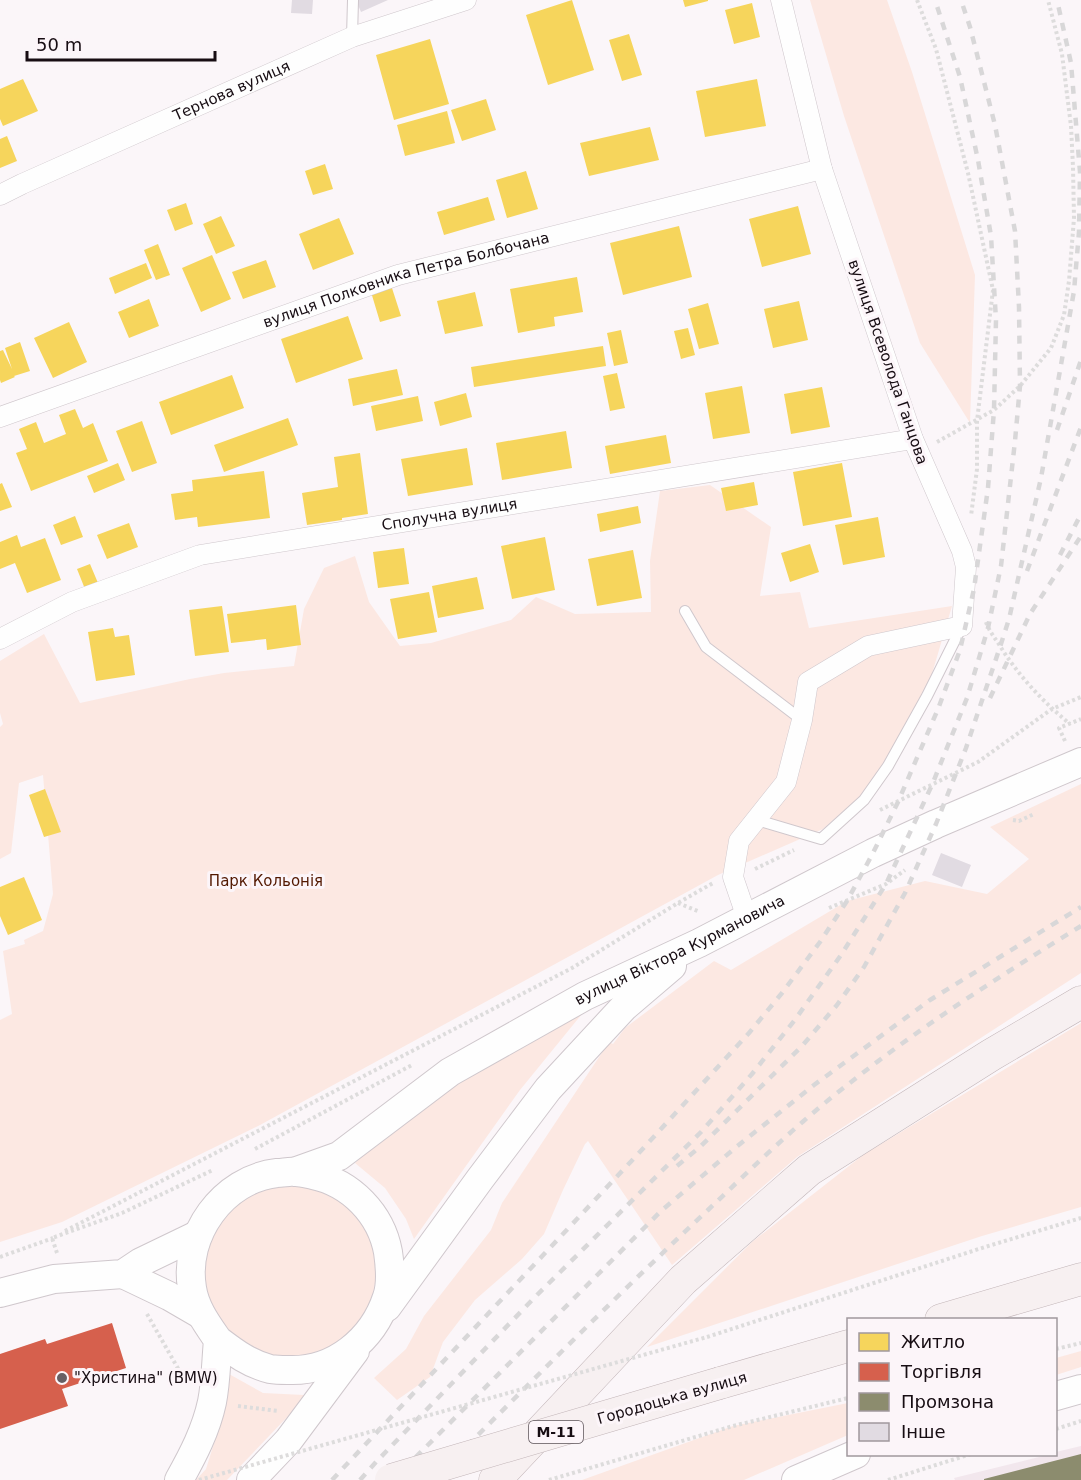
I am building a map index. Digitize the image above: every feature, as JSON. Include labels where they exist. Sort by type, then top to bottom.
[{"type":"main road","points":[[495,1480],[683,1280],[810,1170],[991,1055],[1081,1002]]},
{"type":"main road","points":[[949,1318],[1081,1279]]},
{"type":"main road","name":"Городоцька вулиця","points":[[392,1480],[847,1347]]},
{"type":"street","name":"Тернова вулиця","points":[[0,195],[352,37],[466,0]]},
{"type":"street","name":"вулиця Всеволода Ганцова","points":[[781,0],[822,169],[915,446],[962,551],[966,567],[962,626]]},
{"type":"street","name":"вулиця Полковника Петра Болбочана","points":[[0,417],[398,274],[822,169]]},
{"type":"street","name":"Сполучна вулиця","points":[[0,639],[72,602],[200,555],[915,446]]},
{"type":"street","points":[[747,918],[733,877],[739,841],[786,782],[802,720],[808,682],[868,646],[962,626]]},
{"type":"street","name":"вулиця Віктора Курмановича","points":[[297,1172],[339,1156],[450,1072],[585,996],[699,944],[873,853],[1081,762]]},
{"type":"street","points":[[251,1480],[288,1442],[548,1089],[624,1007],[699,944]]},
{"type":"street","points":[[297,1172],[325,1178],[351,1191],[372,1213],[385,1238],[390,1267],[387,1296],[373,1327],[356,1346],[331,1362],[301,1370],[271,1369],[243,1359],[219,1340],[200,1314],[192,1288],[191,1261],[198,1235],[211,1211],[230,1192],[238,1186],[267,1174],[297,1172]]},
{"type":"street","points":[[123,1274],[141,1262],[198,1235]]},
{"type":"street","points":[[0,1293],[65,1277],[123,1274],[200,1314]]},
{"type":"street","points":[[179,1480],[195,1453],[209,1412],[219,1340]]},
{"type":"street","points":[[1057,1396],[1081,1389]]},
{"type":"street","points":[[796,1480],[854,1456]]},
{"type":"lane","points":[[352,37],[353,0]]},
{"type":"lane","points":[[685,611],[706,647],[802,720]]},
{"type":"lane","points":[[757,819],[821,839],[864,800],[893,756],[927,696],[962,626]]},
{"type":"path","points":[[917,0],[936,50],[968,173],[993,290],[977,421],[977,469],[968,544],[962,551]]},
{"type":"path","points":[[915,446],[977,421],[994,410],[1020,386],[1051,348],[1064,315],[1070,281],[1074,167],[1062,54],[1048,0]]},
{"type":"path","points":[[984,618],[1009,661],[1070,724]]},
{"type":"path","points":[[877,811],[978,762],[1053,709],[1081,697]]},
{"type":"path","points":[[754,869],[795,850]]},
{"type":"path","points":[[52,1238],[572,968],[721,879]]},
{"type":"path","points":[[246,1154],[412,1065]]},
{"type":"path","points":[[0,1257],[122,1214],[215,1170]]},
{"type":"path","points":[[199,1480],[707,1337],[1081,1218]]},
{"type":"path","points":[[52,1238],[65,1277]]},
{"type":"path","points":[[142,1307],[189,1389]]},
{"type":"path","points":[[1057,1349],[1081,1343]]},
{"type":"path","points":[[549,1480],[733,1426],[847,1398]]},
{"type":"path","points":[[237,1406],[280,1411]]},
{"type":"path","points":[[1057,1429],[1081,1421]]},
{"type":"path","points":[[888,1480],[968,1456]]},
{"type":"shaded area","points":[[1081,1446],[1081,1480],[955,1480],[954,1478],[1043,1456],[1057,1456],[1057,1452]]},
{"type":"green space","points":[[810,0],[887,0],[912,72],[975,275],[970,423],[920,343],[844,116]]},
{"type":"green space","name":"Парк Кольонія","points":[[710,485],[771,527],[760,596],[800,592],[809,628],[952,606],[926,694],[878,781],[823,829],[718,875],[260,1125],[62,1222],[0,1242],[0,1020],[12,1014],[3,951],[25,944],[24,940],[43,931],[53,894],[43,775],[19,783],[11,853],[0,859],[0,727],[3,724],[0,713],[0,661],[44,634],[80,703],[224,673],[294,666],[304,609],[324,568],[355,556],[369,602],[400,646],[431,643],[511,620],[536,597],[575,614],[651,612],[650,561],[660,491]]},
{"type":"green space","points":[[1081,784],[1081,973],[797,1157],[672,1265],[588,1141],[544,1234],[522,1259],[475,1300],[443,1342],[430,1377],[397,1400],[374,1378],[406,1349],[424,1316],[491,1230],[502,1203],[609,1042],[613,1044],[625,1028],[714,961],[731,970],[847,901],[925,881],[987,894],[1029,859],[990,827]]},
{"type":"green space","points":[[586,1009],[520,1090],[414,1239],[406,1219],[385,1188],[355,1163],[419,1103]]},
{"type":"green space","points":[[1081,1023],[1081,1207],[982,1236],[647,1347],[752,1242],[863,1155]]},
{"type":"green space","points":[[290,1185],[323,1192],[351,1210],[369,1238],[376,1271],[369,1304],[351,1332],[323,1350],[290,1357],[257,1350],[229,1332],[211,1304],[204,1271],[211,1238],[229,1210],[257,1192]]},
{"type":"green space","points":[[1081,1351],[1081,1367],[1057,1375],[1057,1358]]},
{"type":"green space","points":[[229,1374],[263,1393],[304,1395],[291,1413],[227,1480],[196,1480],[206,1469],[226,1405]]},
{"type":"green space","points":[[847,1403],[847,1435],[744,1480],[582,1480],[733,1426]]},
{"type":"building: Житло","points":[[572,0],[594,70],[548,85],[526,15]]},
{"type":"building: Житло","points":[[683,0],[708,0],[708,1],[685,7]]},
{"type":"building: Житло","points":[[752,3],[760,37],[734,44],[725,10]]},
{"type":"building: Житло","points":[[629,34],[642,75],[622,81],[609,40]]},
{"type":"building: Житло","points":[[430,39],[449,104],[394,120],[376,55]]},
{"type":"building: Житло","points":[[23,79],[38,111],[3,126],[0,119],[0,89]]},
{"type":"building: Житло","points":[[757,79],[766,126],[705,137],[696,91]]},
{"type":"building: Житло","points":[[486,99],[496,130],[462,141],[451,110]]},
{"type":"building: Житло","points":[[447,111],[455,143],[405,156],[397,125]]},
{"type":"building: Житло","points":[[650,127],[659,160],[589,176],[580,143]]},
{"type":"building: Житло","points":[[7,136],[17,161],[0,168],[0,139]]},
{"type":"building: Житло","points":[[325,164],[333,189],[313,195],[305,171]]},
{"type":"building: Житло","points":[[526,171],[538,209],[507,218],[496,180]]},
{"type":"building: Житло","points":[[488,197],[495,220],[444,235],[437,212]]},
{"type":"building: Житло","points":[[186,203],[193,224],[175,231],[167,210]]},
{"type":"building: Житло","points":[[798,206],[811,254],[762,267],[749,219]]},
{"type":"building: Житло","points":[[221,216],[235,246],[216,254],[203,224]]},
{"type":"building: Житло","points":[[339,218],[354,254],[313,270],[299,234]]},
{"type":"building: Житло","points":[[679,226],[692,277],[623,295],[610,243]]},
{"type":"building: Житло","points":[[158,244],[170,275],[156,280],[144,250]]},
{"type":"building: Житло","points":[[212,255],[231,299],[201,312],[182,268]]},
{"type":"building: Житло","points":[[266,260],[276,287],[243,299],[232,272]]},
{"type":"building: Житло","points":[[146,263],[152,278],[115,294],[109,278]]},
{"type":"building: Житло","points":[[577,277],[583,312],[554,317],[555,326],[518,333],[510,289]]},
{"type":"building: Житло","points":[[391,285],[401,316],[380,322],[371,292]]},
{"type":"building: Житло","points":[[475,292],[483,326],[445,334],[437,301]]},
{"type":"building: Житло","points":[[149,299],[159,326],[129,338],[118,312]]},
{"type":"building: Житло","points":[[799,301],[808,340],[773,348],[764,309]]},
{"type":"building: Житло","points":[[708,303],[719,344],[699,349],[688,309]]},
{"type":"building: Житло","points":[[348,316],[363,359],[296,383],[281,339]]},
{"type":"building: Житло","points":[[69,322],[87,362],[53,378],[34,338]]},
{"type":"building: Житло","points":[[688,328],[695,355],[681,359],[674,331]]},
{"type":"building: Житло","points":[[621,330],[628,363],[614,366],[607,333]]},
{"type":"building: Житло","points":[[20,342],[30,371],[1,383],[0,351],[3,350],[12,369],[5,348]]},
{"type":"building: Житло","points":[[603,346],[606,366],[474,387],[471,367]]},
{"type":"building: Житло","points":[[397,369],[403,395],[353,406],[348,379]]},
{"type":"building: Житло","points":[[617,373],[625,408],[610,411],[603,376]]},
{"type":"building: Житло","points":[[232,375],[244,408],[171,435],[159,402]]},
{"type":"building: Житло","points":[[742,386],[750,433],[713,439],[705,393]]},
{"type":"building: Житло","points":[[822,387],[830,427],[791,434],[784,394]]},
{"type":"building: Житло","points":[[466,393],[472,417],[440,426],[434,402]]},
{"type":"building: Житло","points":[[418,396],[423,421],[376,431],[371,406]]},
{"type":"building: Житло","points":[[75,409],[83,428],[93,423],[108,461],[31,491],[16,453],[27,449],[19,429],[36,422],[44,443],[66,434],[59,415]]},
{"type":"building: Житло","points":[[288,418],[298,445],[224,472],[214,445]]},
{"type":"building: Житло","points":[[142,421],[157,463],[132,472],[116,431]]},
{"type":"building: Житло","points":[[566,431],[572,468],[502,480],[496,443]]},
{"type":"building: Житло","points":[[666,435],[671,463],[610,474],[605,446]]},
{"type":"building: Житло","points":[[467,448],[473,485],[408,496],[401,459]]},
{"type":"building: Житло","points":[[360,453],[368,514],[307,525],[302,493],[338,487],[334,457]]},
{"type":"building: Житло","points":[[118,463],[125,480],[94,493],[87,476]]},
{"type":"building: Житло","points":[[842,463],[852,517],[803,526],[793,472]]},
{"type":"building: Житло","points":[[264,471],[270,518],[198,527],[197,517],[175,520],[171,494],[193,491],[192,480]]},
{"type":"building: Житло","points":[[754,482],[758,505],[726,511],[721,488]]},
{"type":"building: Житло","points":[[2,483],[12,507],[0,511],[0,484]]},
{"type":"building: Житло","points":[[638,506],[641,523],[600,532],[597,514]]},
{"type":"building: Житло","points":[[75,516],[83,537],[61,545],[53,525]]},
{"type":"building: Житло","points":[[878,517],[885,557],[843,565],[835,525]]},
{"type":"building: Житло","points":[[129,523],[138,547],[107,559],[97,535]]},
{"type":"building: Житло","points":[[17,535],[21,547],[45,538],[61,580],[27,593],[15,563],[0,569],[0,542]]},
{"type":"building: Житло","points":[[545,537],[555,590],[512,599],[501,546]]},
{"type":"building: Житло","points":[[810,544],[819,572],[790,582],[781,553]]},
{"type":"building: Житло","points":[[404,548],[409,584],[378,588],[373,552]]},
{"type":"building: Житло","points":[[633,550],[642,598],[597,606],[588,559]]},
{"type":"building: Житло","points":[[90,564],[98,583],[85,589],[77,569]]},
{"type":"building: Житло","points":[[477,577],[484,609],[438,618],[432,586]]},
{"type":"building: Житло","points":[[429,592],[437,632],[398,639],[390,599]]},
{"type":"building: Житло","points":[[296,605],[301,645],[267,650],[266,639],[231,643],[227,614]]},
{"type":"building: Житло","points":[[222,606],[229,652],[195,656],[189,610]]},
{"type":"building: Житло","points":[[113,628],[115,637],[129,635],[135,675],[96,681],[88,632]]},
{"type":"building: Житло","points":[[45,789],[61,832],[44,837],[29,795]]},
{"type":"building: Житло","points":[[24,877],[42,920],[8,935],[0,916],[0,887]]},
{"type":"building: Торгівля","name":"\"Христина\" (BMW)","points":[[112,1323],[126,1368],[62,1389],[68,1406],[0,1429],[0,1354],[45,1339],[47,1344]]},
{"type":"building: Промзона","points":[[1081,1454],[1081,1480],[984,1480],[984,1479]]},
{"type":"building: Інше","points":[[292,0],[313,0],[312,14],[291,13]]},
{"type":"building: Інше","points":[[356,0],[388,0],[361,12]]},
{"type":"building: Інше","points":[[941,853],[971,865],[962,887],[932,875]]},
{"type":"railway","points":[[332,1480],[638,1154],[749,1033],[782,993],[847,901],[898,802],[938,709],[960,650],[974,589],[988,488],[994,410],[996,320],[991,236],[978,160],[960,77],[935,0]]},
{"type":"railway","points":[[360,1480],[537,1295],[701,1132],[752,1074],[794,1021],[841,955],[886,884],[932,785],[967,698],[988,628],[1001,566],[1020,386],[1015,231],[995,125],[961,0]]},
{"type":"railway","points":[[677,1166],[701,1146],[802,1046],[837,1005],[864,967],[905,893],[936,824],[966,748],[1000,647],[1009,619],[1041,478],[1074,291],[1079,232],[1080,172],[1071,63],[1057,0]]},
{"type":"railway","points":[[1057,430],[1081,360]]},
{"type":"railway","points":[[1027,571],[1081,427]]},
{"type":"railway","points":[[1060,555],[1081,514]]},
{"type":"railway","points":[[990,698],[1030,614],[1081,536]]},
{"type":"railway","points":[[393,1480],[661,1211],[735,1148],[814,1085],[930,1000],[1081,907]]},
{"type":"railway","points":[[433,1480],[638,1277],[758,1162],[810,1116],[874,1064],[932,1023],[1081,926]]},
{"type":"place","name":"\"Христина\" (BMW)","points":[[62,1378]]}]
